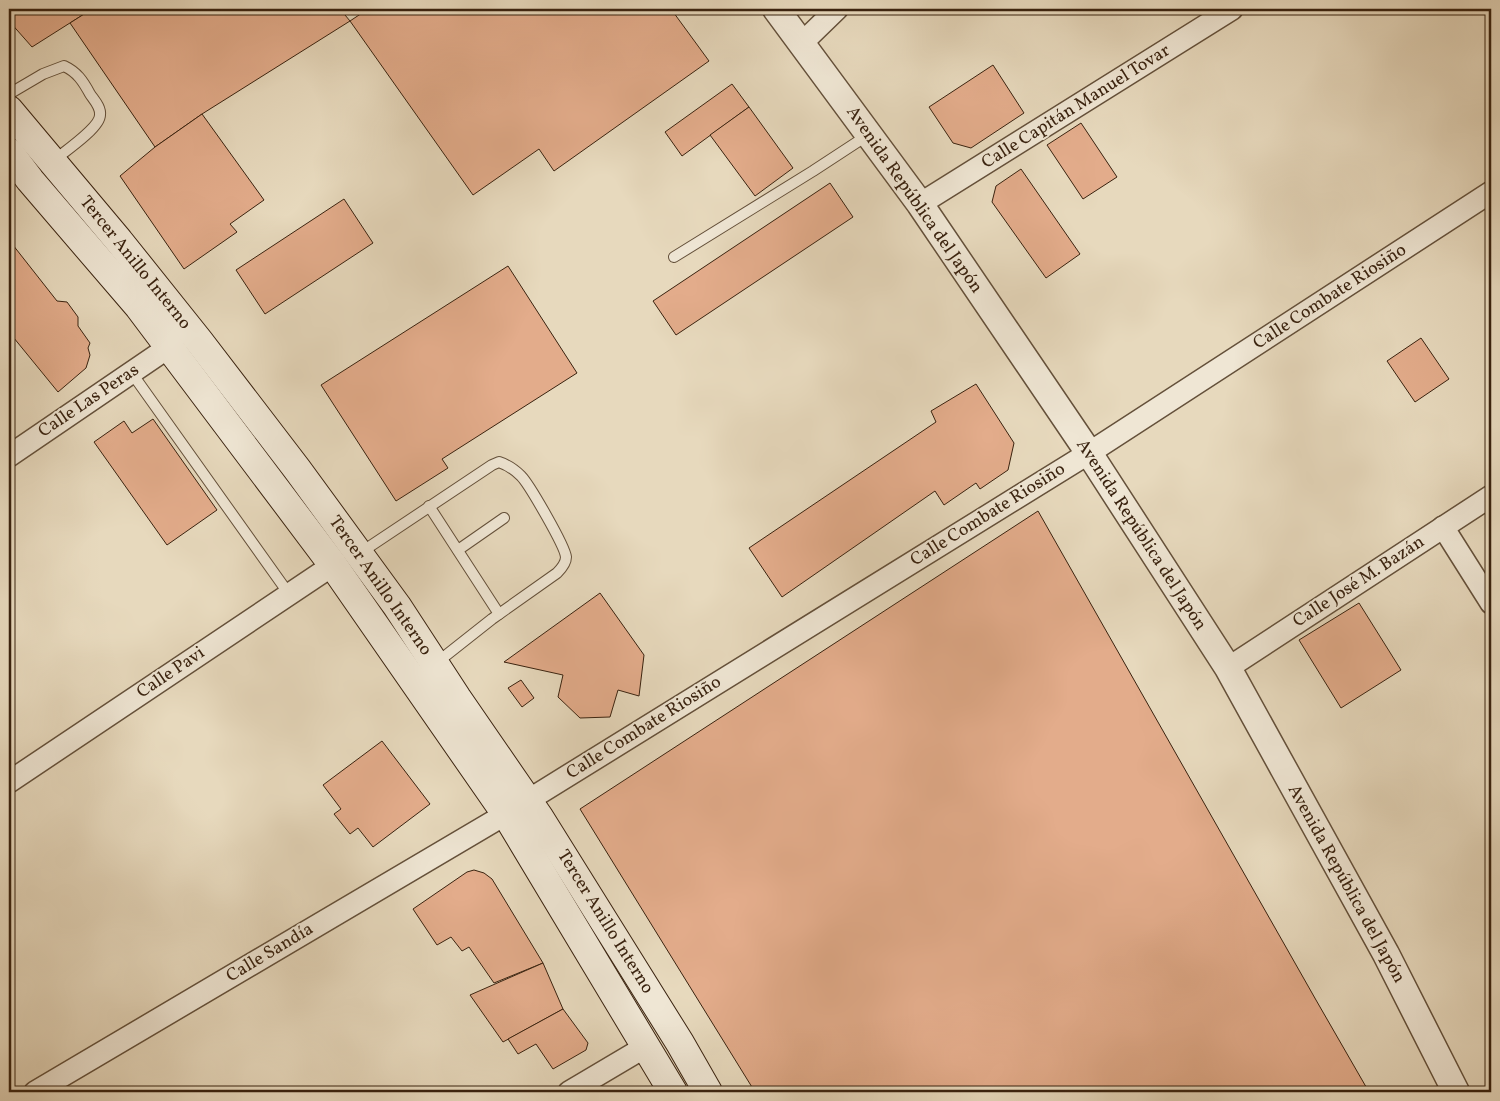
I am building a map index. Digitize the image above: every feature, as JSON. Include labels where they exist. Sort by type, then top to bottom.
[{"type":"main road","name":"Tercer Anillo Interno","points":[[9,110],[119,241],[199,342],[398,606],[435,664],[516,807],[646,1047],[673,1092]]},
{"type":"main road","name":"Tercer Anillo Interno","points":[[9,152],[30,180],[139,307],[516,807],[680,1043],[708,1092]]},
{"type":"street","name":"Avenida República del Japón","points":[[776,9],[920,204],[1089,453],[1228,668],[1386,954],[1456,1092]]},
{"type":"street","points":[[802,43],[837,9]]},
{"type":"street","name":"Calle Capitán Manuel Tovar","points":[[920,204],[1232,9]]},
{"type":"street","name":"Calle Combate Riosiño","points":[[516,807],[1089,453],[1491,192]]},
{"type":"street","name":"Calle Las Peras","points":[[9,456],[169,347]]},
{"type":"street","name":"Calle José M. Bazán","points":[[1228,668],[1491,496]]},
{"type":"street","points":[[1443,528],[1491,603]]},
{"type":"street","name":"Calle Pavi","points":[[9,782],[333,565]]},
{"type":"street","name":"Calle Sandía","points":[[35,1092],[516,807]]},
{"type":"street","points":[[569,1092],[646,1047]]},
{"type":"lane","points":[[9,94],[43,74],[64,66],[80,76],[99,108],[101,116],[98,123],[89,132],[52,161]]},
{"type":"lane","points":[[674,257],[869,134]]},
{"type":"lane","points":[[131,372],[289,594]]},
{"type":"lane","points":[[359,554],[429,506],[499,462],[510,466],[522,477],[559,538],[566,559],[557,574],[500,614],[435,664]]},
{"type":"lane","points":[[429,506],[500,614]]},
{"type":"lane","points":[[458,550],[504,518]]},
{"type":"building","points":[[9,9],[92,9],[32,47],[9,21]]},
{"type":"building","points":[[92,9],[340,9],[350,21],[202,114],[155,147],[70,23]]},
{"type":"building","points":[[368,9],[671,9],[709,61],[554,171],[539,149],[473,195],[350,21]]},
{"type":"building","points":[[993,65],[1024,113],[971,148],[953,143],[929,107]]},
{"type":"building","points":[[732,84],[749,107],[682,156],[665,132]]},
{"type":"building","points":[[749,107],[793,168],[755,196],[710,135]]},
{"type":"building","points":[[202,114],[264,200],[230,224],[237,232],[184,269],[120,176],[155,147]]},
{"type":"building","points":[[1081,123],[1117,177],[1083,199],[1047,145]]},
{"type":"building","points":[[1021,169],[1080,254],[1046,278],[992,202],[996,186]]},
{"type":"building","points":[[830,183],[853,217],[676,335],[653,301]]},
{"type":"building","points":[[344,199],[373,243],[265,314],[236,270]]},
{"type":"building","points":[[9,240],[57,301],[67,302],[78,317],[78,326],[90,343],[88,348],[90,355],[86,368],[58,392],[9,332]]},
{"type":"building","points":[[508,266],[577,373],[442,459],[448,468],[396,501],[321,385]]},
{"type":"building","points":[[1421,338],[1449,379],[1415,402],[1387,361]]},
{"type":"building","points":[[976,384],[1014,443],[1008,470],[980,489],[976,483],[944,505],[935,491],[782,597],[749,548],[936,422],[931,411]]},
{"type":"building","points":[[153,419],[217,510],[167,545],[94,442],[124,421],[132,433]]},
{"type":"building","points":[[1038,511],[1369,1092],[755,1092],[580,809]]},
{"type":"building","points":[[600,593],[644,655],[639,696],[618,690],[610,717],[580,718],[558,697],[563,675],[504,662]]},
{"type":"building","points":[[1359,603],[1401,670],[1341,708],[1299,640]]},
{"type":"building","points":[[521,680],[534,698],[522,707],[508,688]]},
{"type":"building","points":[[382,741],[430,804],[373,847],[358,828],[350,834],[334,814],[341,809],[323,785]]},
{"type":"building","points":[[474,870],[484,873],[492,879],[543,963],[494,983],[469,947],[462,951],[451,937],[437,945],[413,909],[467,872]]},
{"type":"building","points":[[543,963],[563,1009],[503,1042],[470,995]]},
{"type":"building","points":[[563,1009],[588,1043],[586,1050],[553,1069],[536,1044],[518,1054],[508,1039]]}]
